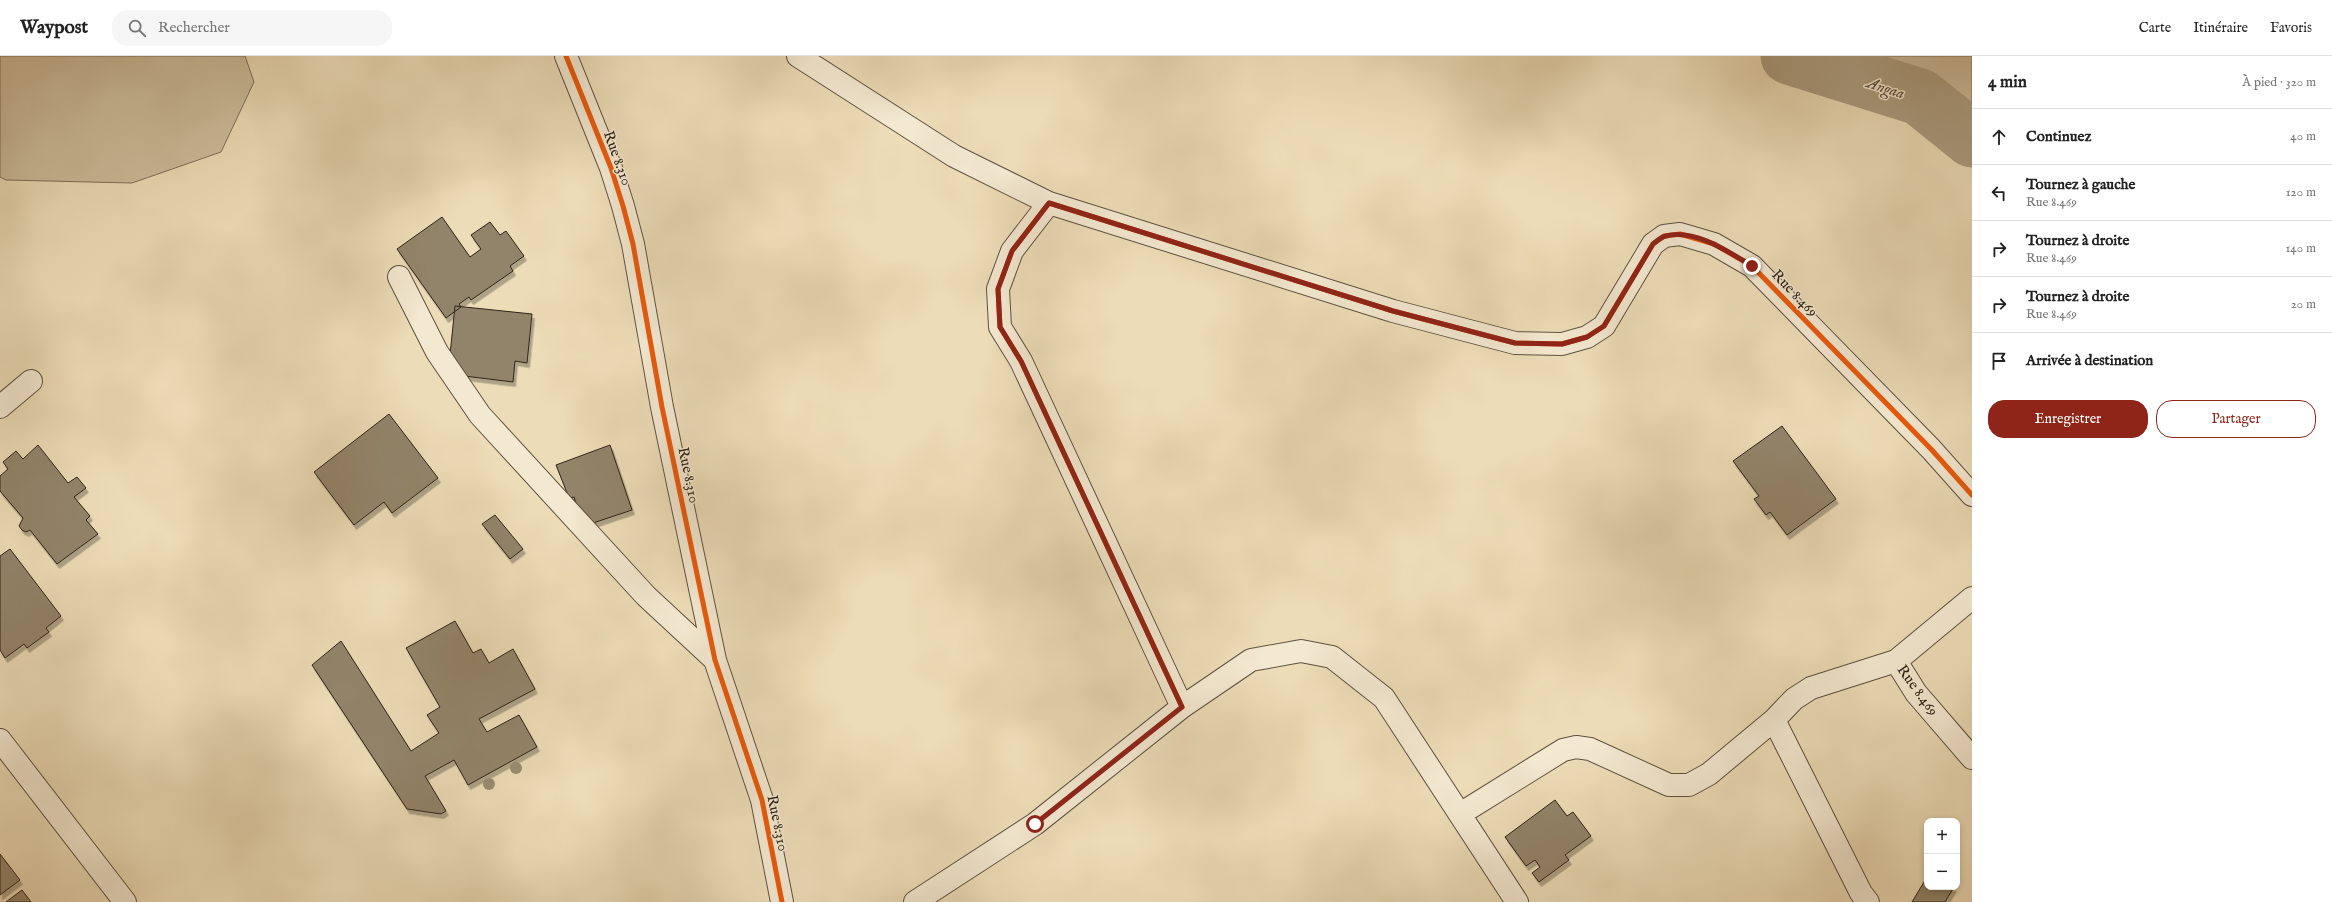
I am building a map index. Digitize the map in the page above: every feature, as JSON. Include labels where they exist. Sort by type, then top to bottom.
[{"type":"street","name":"Rue 8.310","points":[[566,56],[611,168],[633,244],[662,407],[715,660],[762,800],[782,902]]},
{"type":"street","name":"Rue 8.469","points":[[798,56],[954,156],[1049,203],[1393,311],[1515,343],[1562,344],[1587,337],[1604,326],[1653,244],[1664,236],[1680,234],[1714,244],[1752,266],[1931,449],[1972,495]]},
{"type":"street","points":[[1049,203],[1012,251],[998,289],[1000,327],[1021,361],[1182,707]]},
{"type":"street","points":[[399,277],[437,352],[480,415],[646,596],[715,660]]},
{"type":"street","points":[[0,407],[31,381]]},
{"type":"street","name":"Rue 8.469","points":[[1972,598],[1896,661],[1916,693],[1972,758]]},
{"type":"street","points":[[915,902],[1035,824],[1182,707],[1251,660],[1301,651],[1332,657],[1384,698],[1517,902]]},
{"type":"street","points":[[1460,814],[1563,750],[1576,747],[1590,749],[1669,785],[1689,785],[1709,774],[1774,720],[1794,699],[1811,688],[1896,661]]},
{"type":"street","points":[[1774,720],[1861,893],[1868,902]]},
{"type":"street","points":[[0,740],[125,902]]},
{"type":"shaded area","points":[[0,56],[245,56],[254,82],[221,152],[132,183],[6,180],[0,177]]},
{"type":"shaded area","points":[[1789,56],[1972,56],[1972,139],[1920,97]]},
{"type":"building","points":[[442,217],[470,257],[481,249],[471,235],[490,222],[500,235],[506,231],[524,256],[510,266],[513,271],[471,300],[469,297],[459,304],[461,307],[446,318],[397,249]]},
{"type":"building","points":[[455,306],[532,314],[527,363],[515,361],[513,382],[448,374]]},
{"type":"building","points":[[389,414],[438,478],[392,513],[384,502],[354,525],[314,472]]},
{"type":"building","points":[[1782,426],[1836,499],[1787,535],[1770,512],[1766,515],[1754,499],[1759,496],[1733,461]]},
{"type":"building","points":[[38,445],[68,483],[77,477],[86,488],[74,497],[90,516],[86,520],[98,534],[57,564],[30,530],[26,532],[22,530],[19,526],[23,518],[0,491],[0,476],[8,469],[3,462],[16,451],[23,459]]},
{"type":"building","points":[[610,445],[632,510],[584,526],[574,497],[569,498],[556,465]]},
{"type":"building","points":[[495,515],[523,549],[510,559],[482,524]]},
{"type":"building","points":[[10,549],[61,616],[46,628],[49,632],[27,648],[24,644],[5,658],[0,650],[0,556]]},
{"type":"building","points":[[455,621],[473,653],[481,649],[489,663],[513,649],[535,689],[479,719],[487,732],[519,715],[537,747],[468,785],[454,760],[425,776],[446,811],[441,814],[407,809],[312,665],[341,641],[411,751],[439,733],[427,715],[440,707],[406,648]]},
{"type":"building","points":[[1555,800],[1567,816],[1573,812],[1591,836],[1565,855],[1569,860],[1539,882],[1532,873],[1540,867],[1535,860],[1526,866],[1505,837]]},
{"type":"building","points":[[0,854],[20,880],[0,895]]},
{"type":"building","points":[[1924,882],[1924,890],[1952,890],[1945,902],[1912,902]]},
{"type":"building","points":[[22,890],[31,902],[6,902]]},
{"type":"waterway","name":"Angaa","points":[[1789,56],[1920,97],[1972,139]]},
{"type":"cycle path","points":[[566,56],[611,168],[633,244],[662,407],[715,660],[762,800],[782,902]]},
{"type":"cycle path","points":[[1182,707],[1021,361],[1000,327],[998,289],[1012,251],[1049,203],[1393,311],[1515,343],[1562,344],[1587,337],[1604,326],[1653,244],[1664,236],[1680,234],[1714,244],[1752,266],[1931,449],[1972,495]]},
{"type":"route","points":[[1035,824],[1182,707],[1021,361],[1000,327],[998,289],[1012,251],[1049,203],[1393,311],[1515,343],[1562,344],[1587,337],[1604,326],[1653,244],[1664,236],[1680,234],[1714,244],[1752,266]]}]
